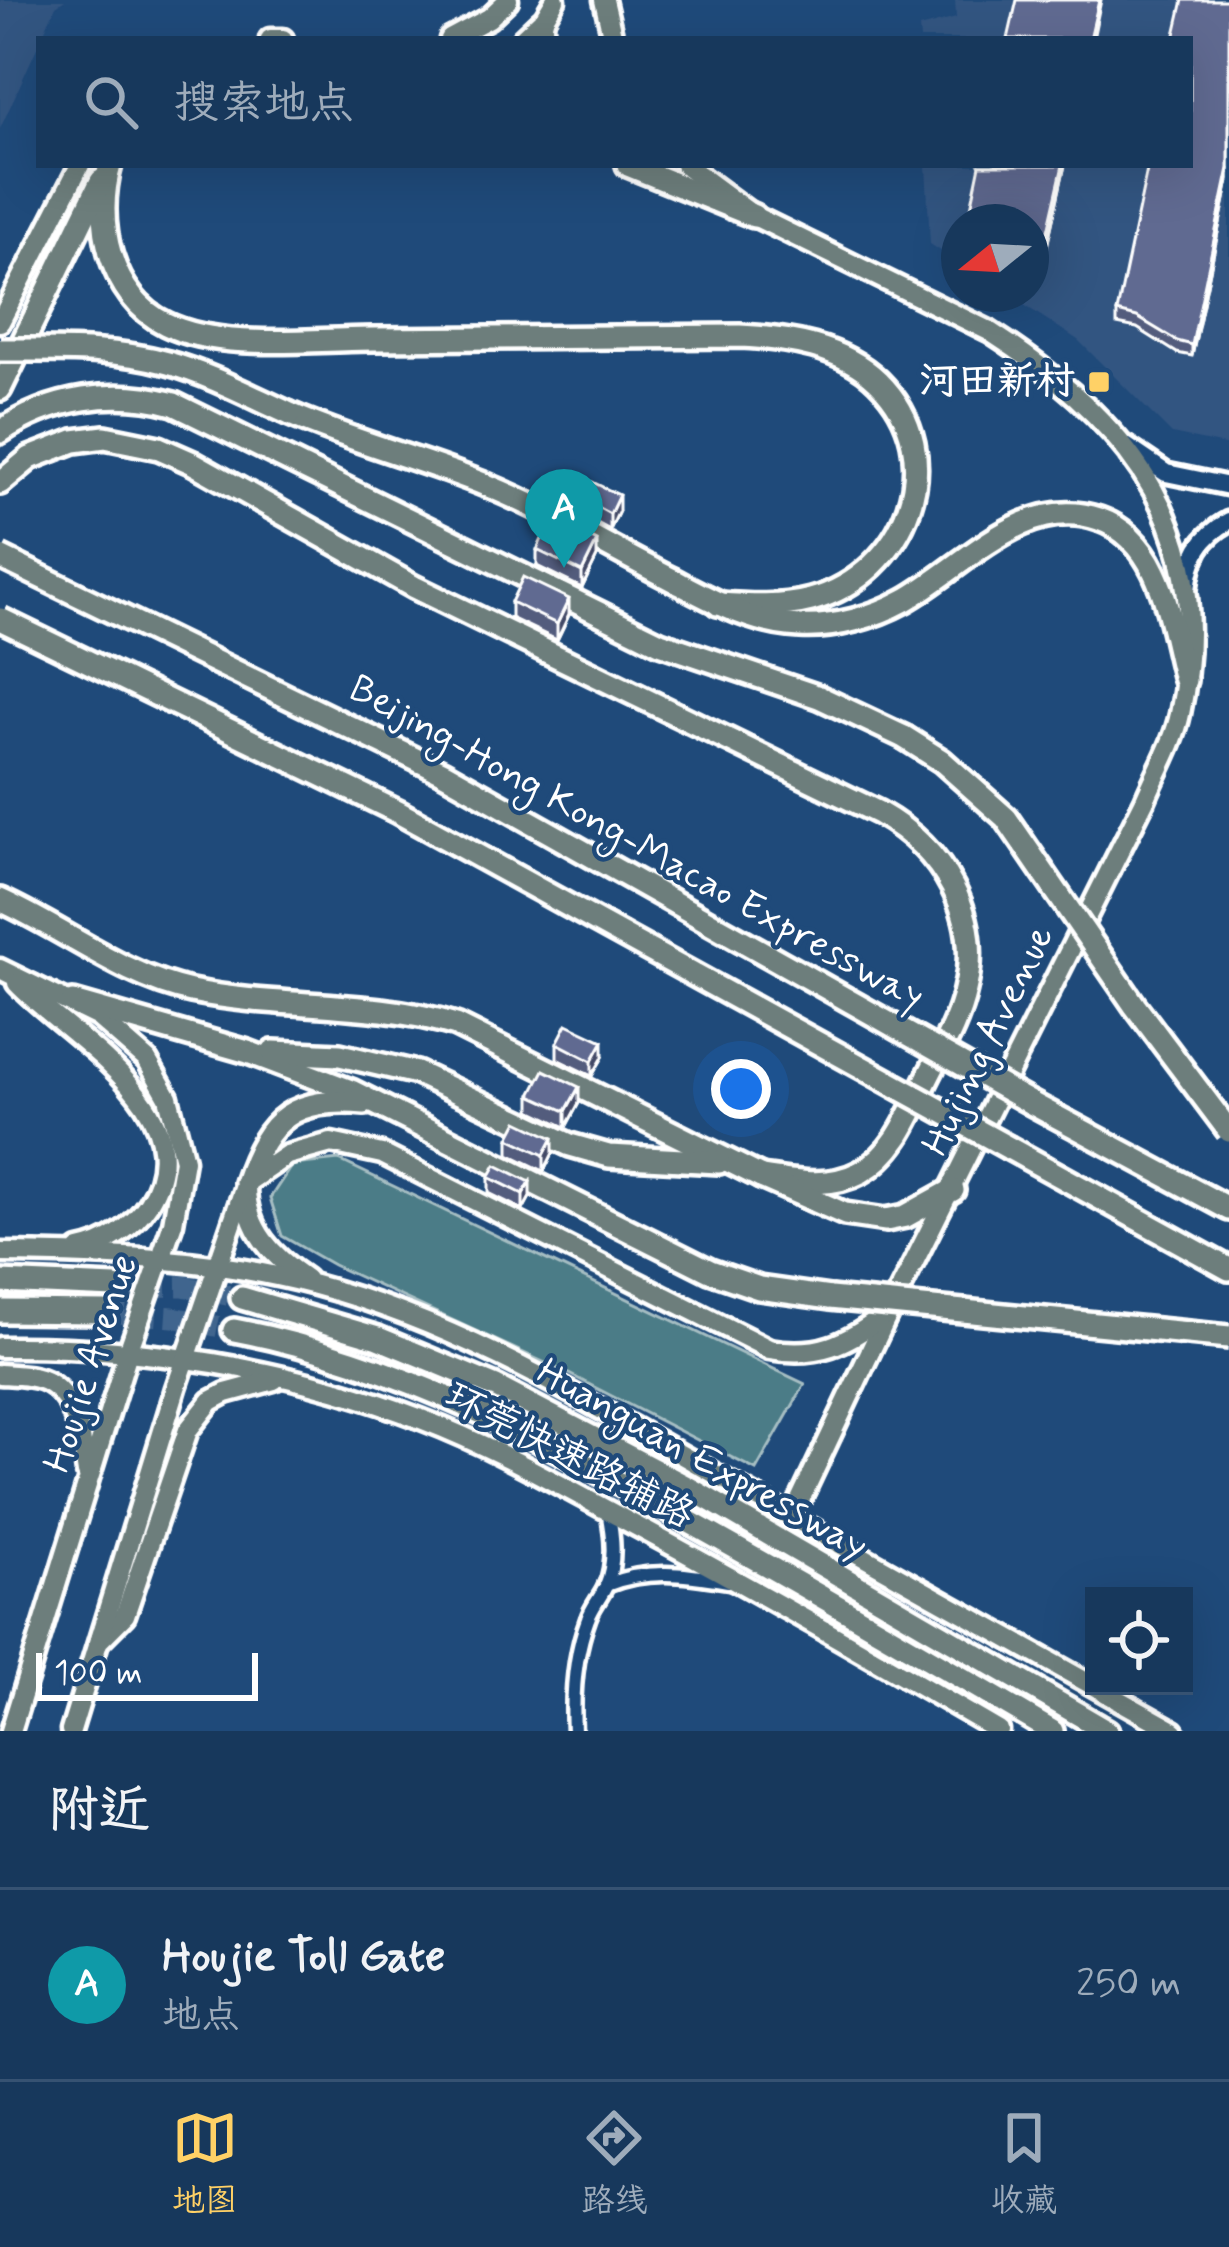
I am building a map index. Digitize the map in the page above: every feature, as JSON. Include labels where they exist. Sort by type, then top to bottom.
[{"type":"highway","points":[[0,389],[109,168]]},
{"type":"highway","points":[[110,168],[102,213],[114,266],[142,308],[188,333],[279,339],[762,337],[810,345],[867,373],[896,403],[916,451],[913,502],[896,541],[866,573],[825,595],[778,605],[718,604]]},
{"type":"highway","points":[[636,168],[754,215]]},
{"type":"highway","points":[[0,350],[94,352],[166,362],[206,376],[343,438],[487,485],[718,604],[782,625],[844,622],[904,601],[1006,532],[1038,520],[1082,515],[1116,527],[1147,560],[1167,606],[1185,680]]},
{"type":"highway","points":[[0,432],[34,412],[88,398],[152,398],[174,404],[661,643],[819,697],[904,737],[942,761],[1006,818],[1135,1006],[1229,1131]]},
{"type":"highway","points":[[0,483],[42,452],[89,438],[121,439],[176,454],[414,587],[879,813],[919,840],[949,877],[966,922],[969,969],[957,1015],[900,1132],[880,1159],[843,1179],[822,1183],[685,1158],[609,1156],[569,1145],[417,1073],[340,1055],[248,1052]]},
{"type":"highway","name":"Beijing-Hong Kong-Macao Expressway","points":[[0,557],[445,773],[1229,1209]]},
{"type":"highway","points":[[0,619],[398,812],[1229,1269]]},
{"type":"highway","points":[[0,900],[151,978],[188,991],[411,1015],[455,1025],[752,1172],[866,1220],[906,1216],[953,1190]]},
{"type":"highway","points":[[74,1002],[248,1052],[378,1104],[710,1271],[759,1288],[1229,1337]]},
{"type":"highway","points":[[246,1183],[259,1144],[275,1123],[312,1105],[378,1104]]},
{"type":"highway","points":[[0,1282],[115,1287]]},
{"type":"highway","name":"Huanguan Expressway","points":[[242,1298],[378,1338],[496,1387],[691,1489],[1107,1731]]},
{"type":"highway","points":[[0,1311],[105,1312]]},
{"type":"highway","name":"Huanguan Expressway","points":[[234,1330],[321,1349],[475,1408],[635,1491],[1052,1731]]},
{"type":"main road","points":[[456,36],[489,18],[508,0]]},
{"type":"main road","points":[[543,31],[555,0]]},
{"type":"main road","points":[[0,322],[78,168]]},
{"type":"main road","name":"Hujing Avenue","points":[[246,1183],[287,1155],[331,1143],[382,1154],[769,1349],[790,1353],[829,1350],[889,1312],[1145,800],[1179,719],[1190,624],[1187,590],[1163,506],[1150,481],[1119,440],[1053,376],[988,331],[754,215],[689,168]]},
{"type":"main road","points":[[4,971],[74,1002]]},
{"type":"main road","points":[[4,971],[49,1016],[133,1084],[152,1116],[160,1147],[161,1174],[151,1201],[136,1220],[87,1249],[51,1254]]},
{"type":"main road","name":"Houjie Avenue","points":[[11,1731],[128,1352],[173,1223],[184,1160],[168,1097],[147,1060],[113,1028],[74,1002]]},
{"type":"main road","points":[[71,1731],[185,1360],[246,1183]]},
{"type":"main road","points":[[246,1183],[250,1214],[266,1246],[279,1261],[315,1285]]},
{"type":"main road","name":"环莞快速路辅路","points":[[0,1253],[215,1267],[315,1285],[407,1314],[532,1371],[1174,1731]]},
{"type":"main road","points":[[792,1517],[889,1312]]},
{"type":"main road","name":"环莞快速路辅路","points":[[0,1347],[128,1352],[185,1360],[280,1378],[420,1418],[510,1457],[999,1731]]},
{"type":"main road","points":[[0,1374],[49,1383],[68,1403],[82,1437],[88,1479]]},
{"type":"main road","points":[[98,1642],[124,1615],[188,1430],[211,1401],[280,1378]]},
{"type":"street","points":[[1119,440],[1166,472],[1229,486]]},
{"type":"street","points":[[1187,590],[1195,549],[1229,521]]},
{"type":"street","points":[[574,1731],[577,1661],[588,1616],[606,1586],[613,1549],[608,1511]]},
{"type":"street","points":[[606,1586],[626,1577],[661,1572],[744,1584]]},
{"type":"shaded area","points":[[0,0],[65,0],[56,6],[42,36],[36,36],[36,50],[0,129]]},
{"type":"shaded area","points":[[955,0],[1229,0],[1229,446],[1172,434],[1078,340],[1035,312],[1049,312],[1049,204],[941,204],[941,251],[930,244],[926,168],[1193,168],[1193,36],[920,36],[919,28],[956,18]]},
{"type":"green space","points":[[339,1160],[805,1384],[756,1470],[282,1236],[270,1198],[292,1165]]},
{"type":"building","points":[[1017,0],[1099,0],[1091,36],[1009,36]]},
{"type":"building","points":[[1183,0],[1229,0],[1229,168],[1192,345],[1117,312],[1147,168],[1193,168],[1193,36],[1175,36]]},
{"type":"building","points":[[979,168],[1062,168],[1049,226],[1049,204],[972,204]]},
{"type":"building","points":[[574,473],[619,495],[610,514],[566,490]]},
{"type":"building","points":[[552,517],[597,541],[582,572],[537,550]]},
{"type":"building","points":[[523,577],[569,599],[557,624],[511,602]]},
{"type":"building","points":[[567,1024],[603,1041],[592,1061],[557,1043]]},
{"type":"building","points":[[544,1070],[579,1087],[566,1111],[531,1095]]},
{"type":"building","points":[[518,1121],[553,1138],[544,1155],[509,1138]]},
{"type":"building","points":[[496,1165],[530,1182],[523,1194],[489,1177]]},
{"type":"tunnel","points":[[115,1287],[183,1286],[242,1298]]},
{"type":"tunnel","points":[[105,1312],[173,1317],[234,1330]]},
{"type":"place","name":"河田新村","points":[[1099,382]]},
{"type":"place","name":"Houjie Toll Gate","points":[[564,568]]}]
